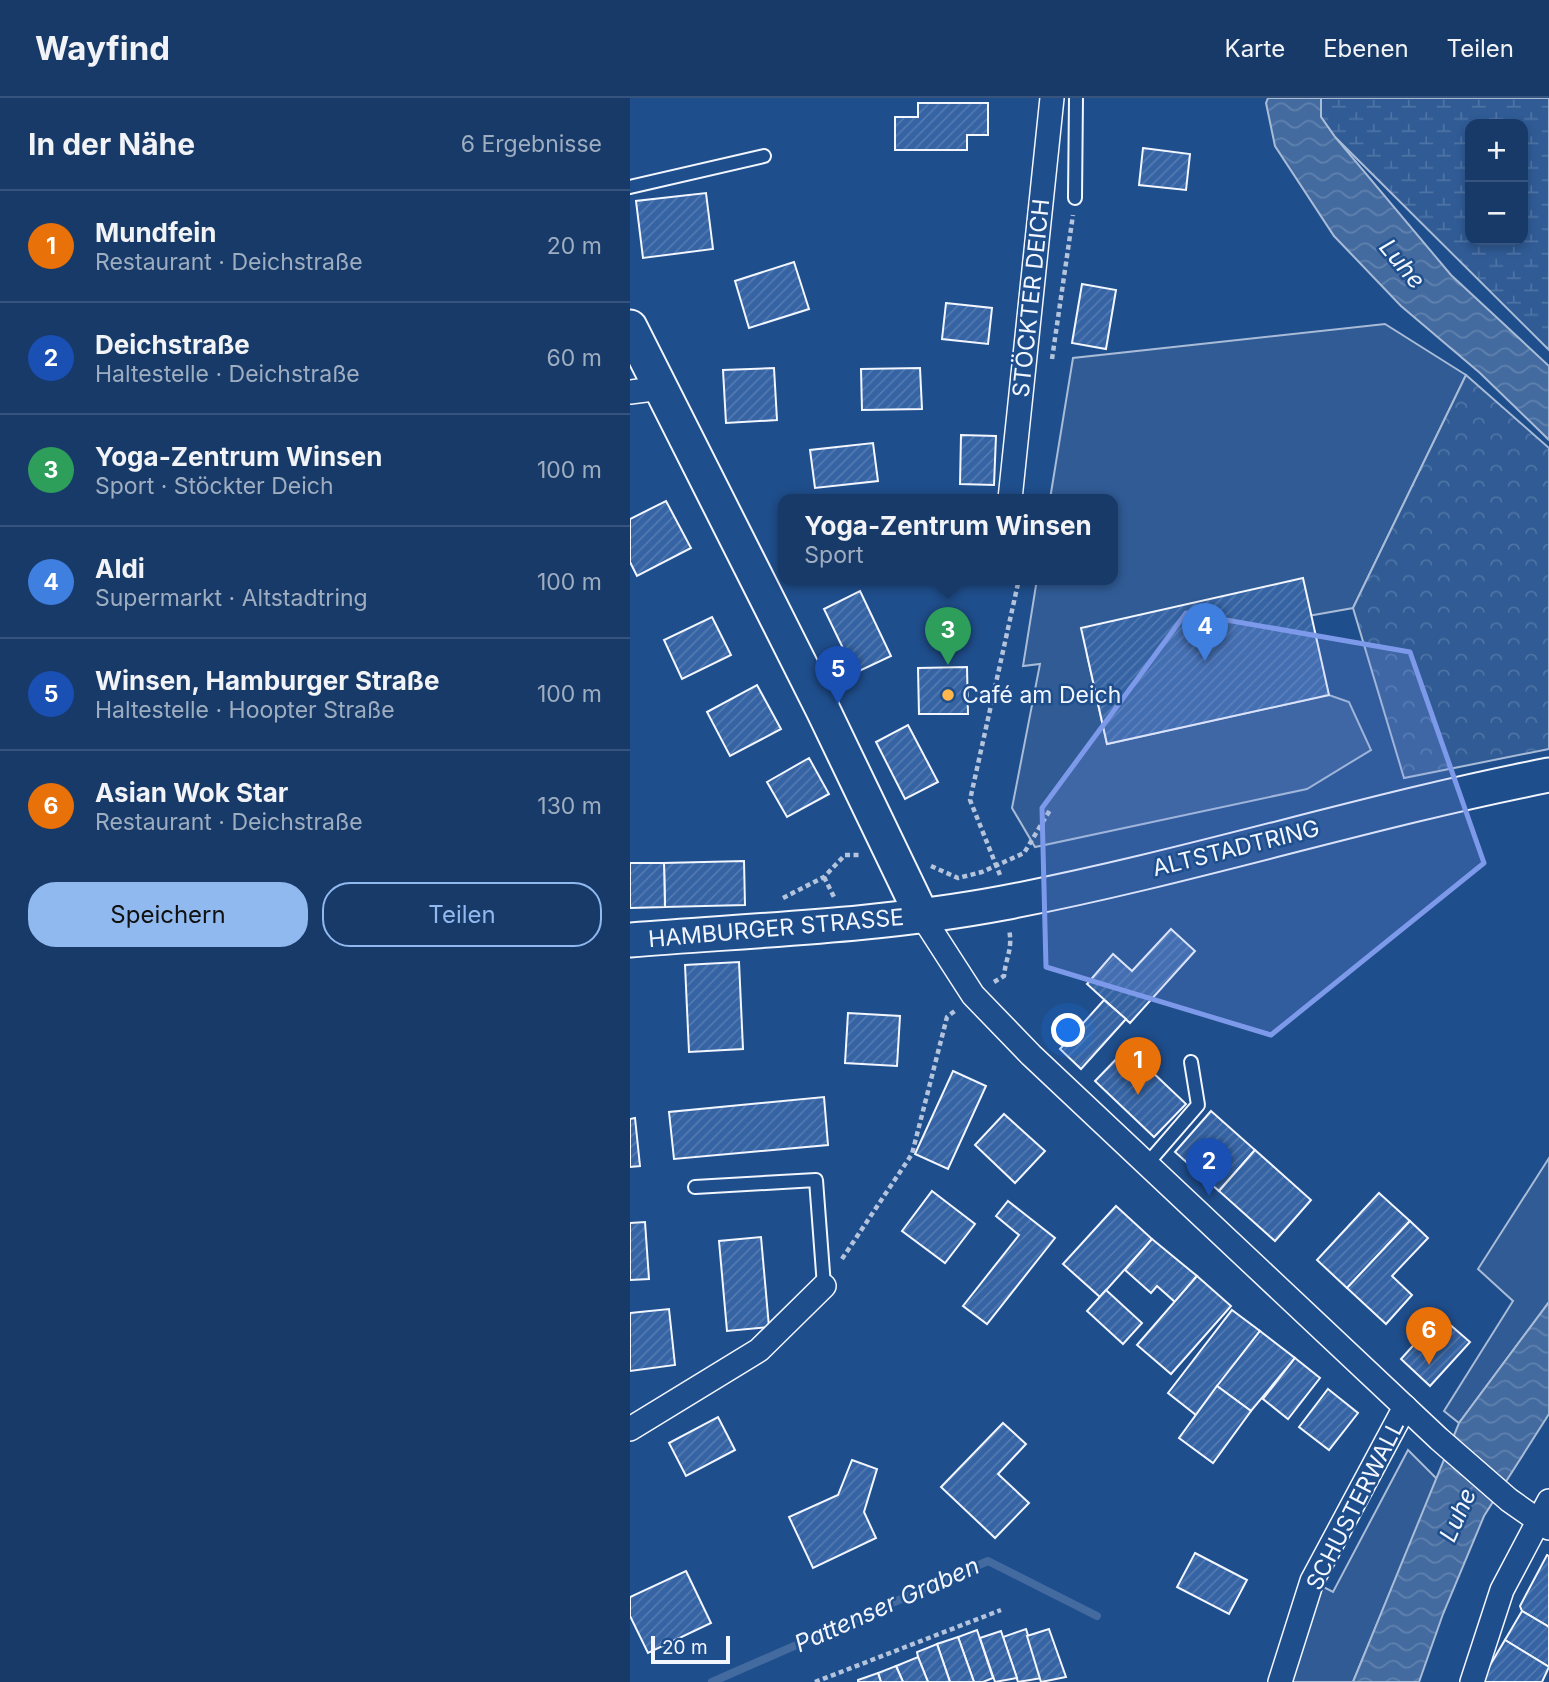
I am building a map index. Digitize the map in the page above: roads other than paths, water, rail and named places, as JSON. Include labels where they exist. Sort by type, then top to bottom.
[{"type":"main road","points":[[630,327],[645,390],[823,710],[922,916]]},
{"type":"main road","name":"ALTSTADTRING","points":[[922,916],[1004,902],[1200,858],[1370,814],[1549,775]]},
{"type":"main road","name":"HAMBURGER STRASSE","points":[[630,940],[922,916]]},
{"type":"street","name":"STÖCKTER DEICH","points":[[1011,494],[1052,98]]},
{"type":"street","points":[[922,916],[973,995],[1031,1055],[1439,1439],[1509,1500],[1545,1516],[1502,1590],[1472,1682]]},
{"type":"street","points":[[630,1429],[759,1350],[824,1286]]},
{"type":"street","name":"SCHUSTERWALL","points":[[1280,1682],[1312,1581],[1405,1407]]},
{"type":"lane","points":[[1075,198],[1076,98]]},
{"type":"lane","points":[[630,187],[764,156]]},
{"type":"lane","points":[[1147,1164],[1198,1105],[1191,1062]]},
{"type":"lane","points":[[695,1187],[816,1180],[824,1286]]},
{"type":"water","name":"Luhe","points":[[1268,98],[1321,98],[1321,117],[1335,137],[1451,275],[1549,366],[1549,440],[1480,373],[1401,306],[1334,236],[1275,146],[1266,103]]},
{"type":"water","name":"Luhe","points":[[1549,1302],[1549,1414],[1484,1516],[1443,1614],[1419,1682],[1353,1682],[1459,1423]]},
{"type":"waterway","name":"Pattenser Graben","points":[[712,1682],[988,1561],[1097,1616]]},
{"type":"place","name":"Aldi","points":[[1205,661]]},
{"type":"place","name":"Yoga-Zentrum Winsen","points":[[948,665]]},
{"type":"place","name":"Café am Deich","points":[[948,695]]},
{"type":"place","name":"Winsen, Hamburger Straße","points":[[838,704]]},
{"type":"place","name":"Mundfein","points":[[1138,1095]]},
{"type":"place","name":"Deichstraße","points":[[1209,1196]]},
{"type":"place","name":"Asian Wok Star","points":[[1429,1365]]}]
